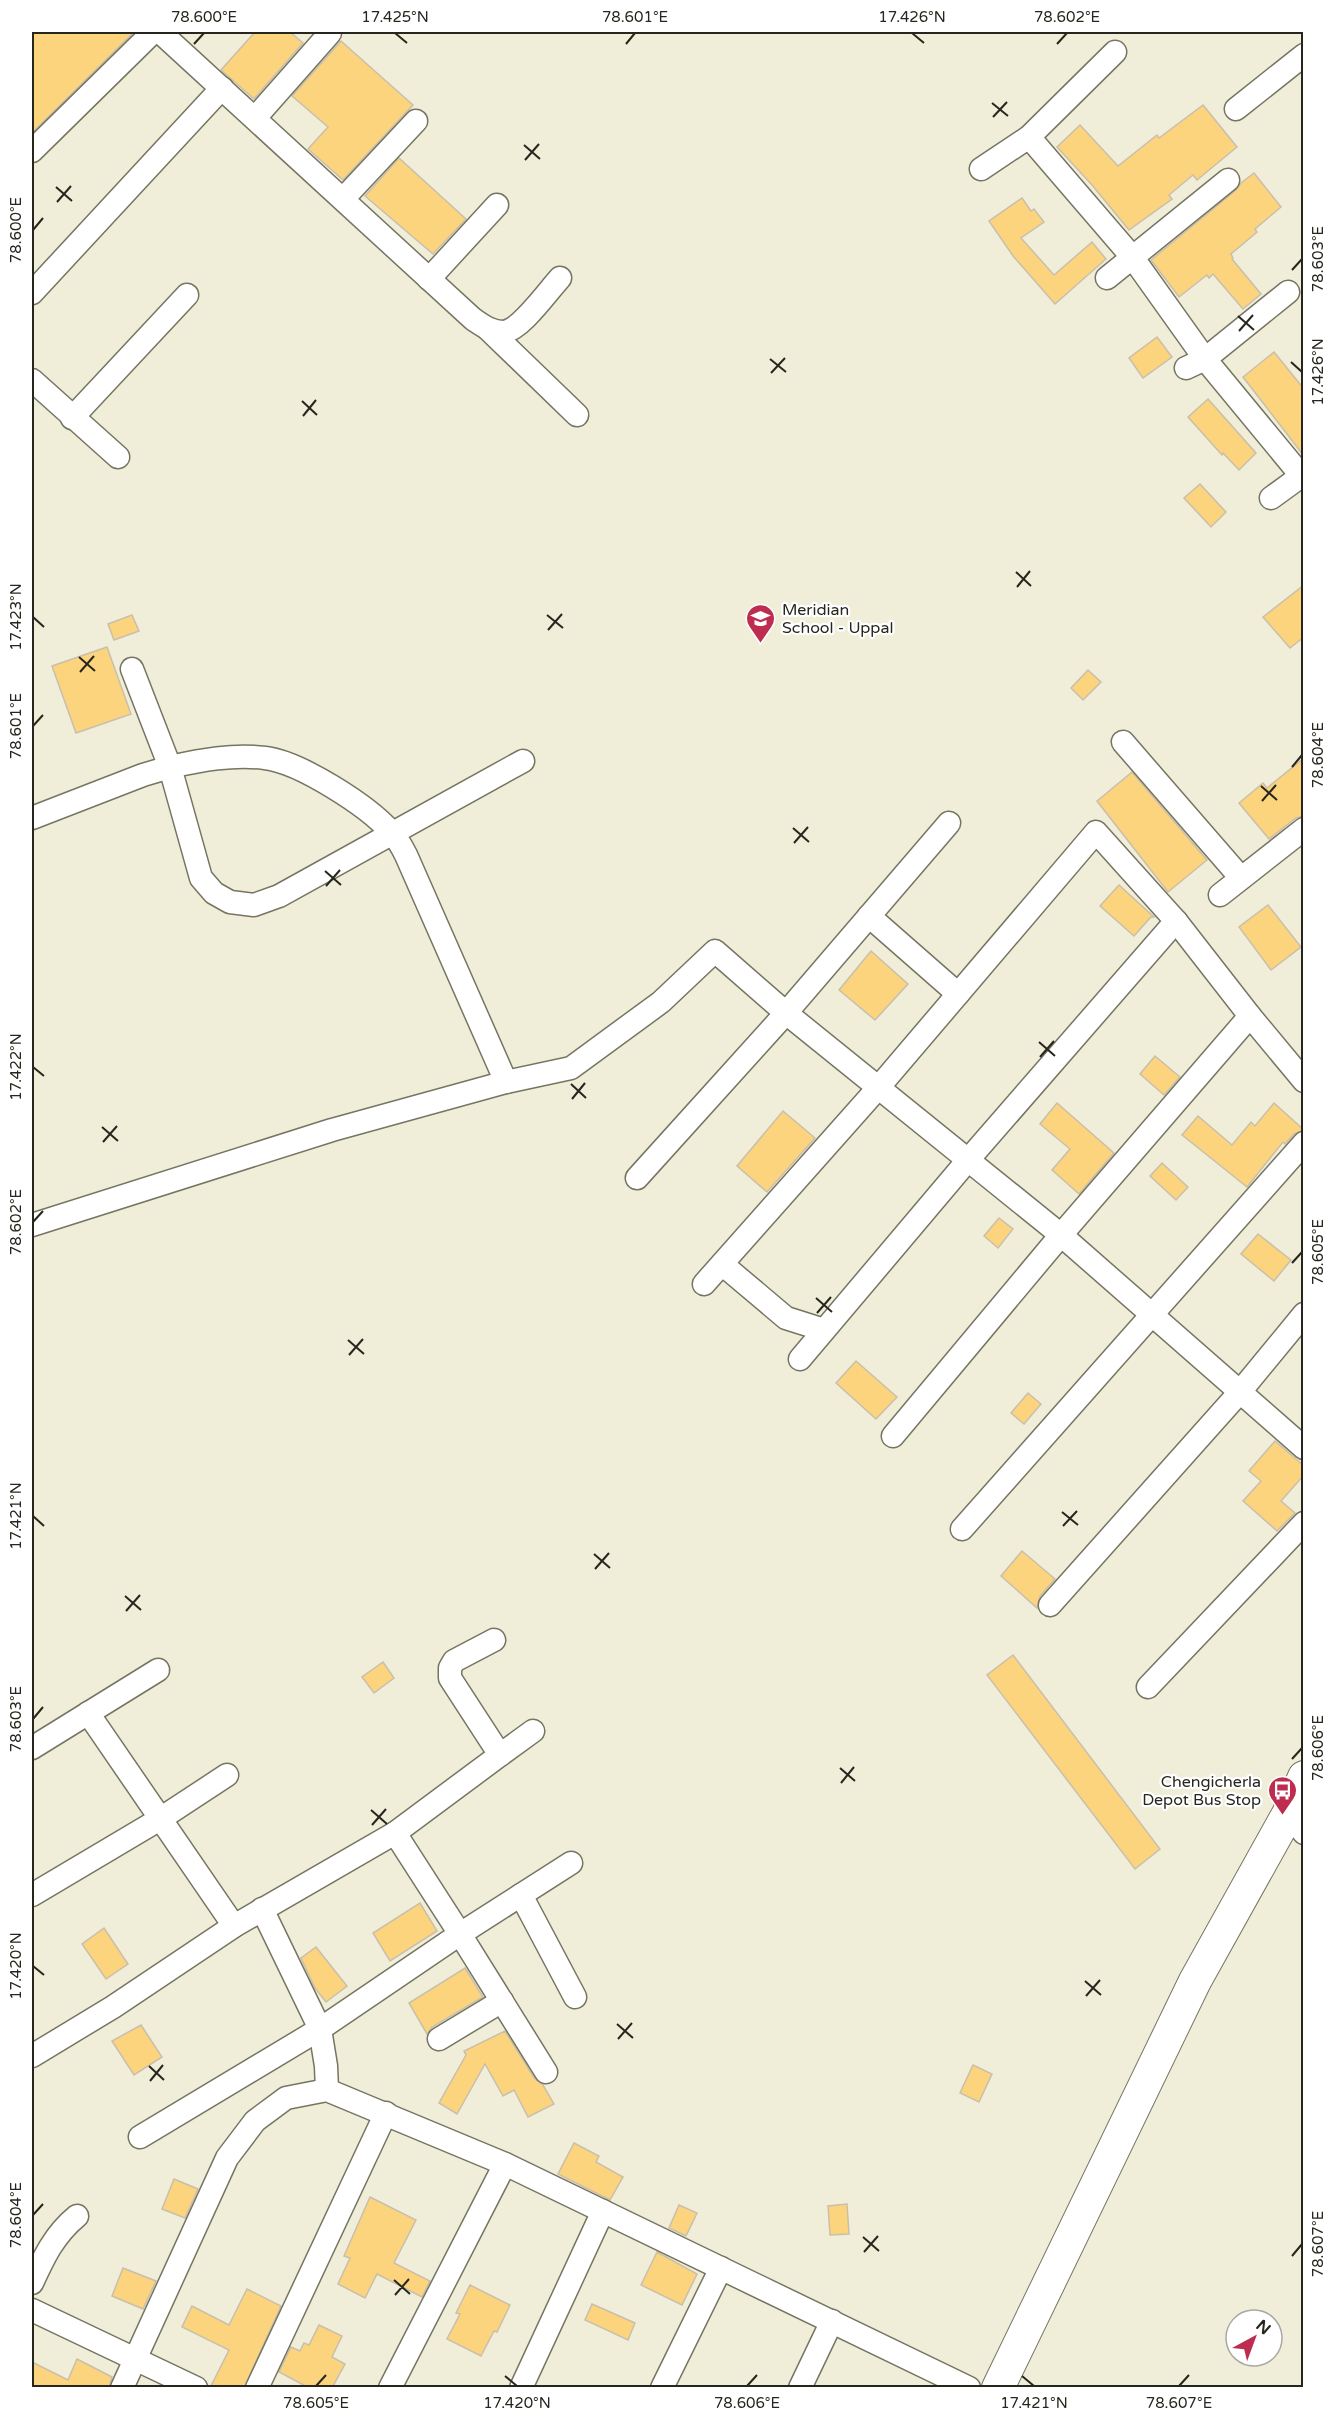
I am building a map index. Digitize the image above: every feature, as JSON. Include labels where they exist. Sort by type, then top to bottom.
[{"type":"street","points":[[32,151],[153,32]]},
{"type":"street","points":[[160,32],[473,319],[488,329],[577,415]]},
{"type":"street","points":[[255,118],[330,33]]},
{"type":"street","points":[[981,169],[1029,137],[1115,52]]},
{"type":"street","points":[[1236,109],[1304,55]]},
{"type":"street","points":[[32,293],[222,88]]},
{"type":"street","points":[[343,199],[416,121]]},
{"type":"street","points":[[1029,137],[1133,258],[1196,364],[1303,476],[1270,498]]},
{"type":"street","points":[[1107,278],[1227,180]]},
{"type":"street","points":[[429,279],[496,205]]},
{"type":"street","points":[[488,329],[504,332],[519,323],[560,278]]},
{"type":"street","points":[[1196,364],[1288,292]]},
{"type":"street","points":[[72,418],[187,295]]},
{"type":"street","points":[[36,393],[72,418],[118,457]]},
{"type":"street","points":[[132,669],[170,767],[201,878],[214,893],[230,902],[254,905],[279,896],[523,761]]},
{"type":"street","points":[[1123,742],[1241,878]]},
{"type":"street","points":[[32,818],[143,774],[203,760],[269,758],[310,775],[358,803],[392,833],[416,877],[454,969],[506,1082]]},
{"type":"street","points":[[637,1178],[786,1013],[949,823]]},
{"type":"street","points":[[1220,895],[1304,830]]},
{"type":"street","points":[[704,1284],[878,1088],[1096,832],[1176,921],[1304,1081]]},
{"type":"street","points":[[869,916],[958,993]]},
{"type":"street","points":[[800,1359],[968,1160],[1176,921]]},
{"type":"street","points":[[32,1225],[332,1130],[506,1082],[571,1068],[661,1002],[716,951],[786,1013],[1061,1235],[1304,1448]]},
{"type":"street","points":[[893,1436],[1061,1235],[1250,1016]]},
{"type":"street","points":[[962,1529],[1304,1143]]},
{"type":"street","points":[[722,1264],[786,1318],[824,1330]]},
{"type":"street","points":[[1050,1605],[1239,1393],[1304,1314]]},
{"type":"street","points":[[1148,1686],[1304,1523]]},
{"type":"street","points":[[494,1640],[454,1661],[450,1668],[450,1678],[500,1755]]},
{"type":"street","points":[[32,1748],[158,1670]]},
{"type":"street","points":[[88,1713],[234,1926]]},
{"type":"street","points":[[32,2056],[113,2007],[234,1926],[395,1833],[533,1731]]},
{"type":"street","points":[[32,1894],[160,1819],[227,1775]]},
{"type":"street","points":[[998,2388],[1195,1981],[1296,1823],[1304,1777]]},
{"type":"street","points":[[395,1833],[546,2072]]},
{"type":"street","points":[[140,2138],[320,2030],[460,1934],[571,1863]]},
{"type":"street","points":[[521,1895],[576,1997]]},
{"type":"street","points":[[262,1909],[320,2030],[327,2090]]},
{"type":"street","points":[[439,2039],[502,2001]]},
{"type":"street","points":[[122,2388],[227,2158],[255,2121],[286,2098],[327,2090],[505,2164],[969,2388]]},
{"type":"street","points":[[256,2388],[386,2113]]},
{"type":"street","points":[[390,2388],[505,2164]]},
{"type":"street","points":[[521,2388],[603,2211]]},
{"type":"street","points":[[32,2283],[50,2245],[62,2229],[77,2216]]},
{"type":"street","points":[[662,2388],[721,2268]]},
{"type":"street","points":[[32,2310],[196,2388]]},
{"type":"street","points":[[800,2388],[832,2321]]},
{"type":"building","points":[[32,32],[134,32],[32,133]]},
{"type":"building","points":[[255,32],[290,32],[303,43],[254,99],[221,70]]},
{"type":"building","points":[[341,41],[413,105],[343,180],[308,149],[328,127],[292,96]]},
{"type":"building","points":[[1203,105],[1237,147],[1197,180],[1193,175],[1169,195],[1172,199],[1129,230],[1057,147],[1080,125],[1118,166],[1157,135],[1159,138]]},
{"type":"building","points":[[399,158],[466,219],[433,254],[365,196]]},
{"type":"building","points":[[1254,173],[1281,207],[1231,254],[1232,259],[1261,294],[1243,309],[1213,274],[1209,278],[1207,275],[1179,297],[1151,260]]},
{"type":"building","points":[[1022,198],[1031,211],[1034,209],[1044,222],[1021,238],[1054,275],[1092,242],[1106,259],[1055,304],[1013,256],[989,221]]},
{"type":"building","points":[[1157,337],[1172,357],[1143,378],[1129,358]]},
{"type":"building","points":[[1274,352],[1304,389],[1304,456],[1243,377]]},
{"type":"building","points":[[1208,399],[1256,453],[1239,470],[1223,453],[1222,455],[1188,417]]},
{"type":"building","points":[[1200,484],[1226,512],[1211,527],[1184,498]]},
{"type":"building","points":[[1304,585],[1304,637],[1290,648],[1263,617]]},
{"type":"building","points":[[132,615],[139,631],[114,640],[108,624]]},
{"type":"building","points":[[107,647],[131,714],[76,733],[52,666]]},
{"type":"building","points":[[1088,670],[1101,682],[1083,700],[1071,688]]},
{"type":"building","points":[[1304,758],[1304,816],[1296,818],[1269,839],[1239,803],[1263,783],[1267,788]]},
{"type":"building","points":[[1132,772],[1207,860],[1168,892],[1097,801]]},
{"type":"building","points":[[1119,885],[1154,917],[1151,917],[1134,936],[1100,906]]},
{"type":"building","points":[[1268,905],[1301,947],[1271,970],[1239,927]]},
{"type":"building","points":[[871,951],[908,984],[875,1020],[839,990]]},
{"type":"building","points":[[1155,1056],[1180,1077],[1164,1095],[1140,1074]]},
{"type":"building","points":[[1057,1103],[1114,1153],[1079,1194],[1052,1170],[1070,1149],[1040,1124]]},
{"type":"building","points":[[1274,1103],[1304,1130],[1294,1134],[1285,1144],[1283,1142],[1247,1187],[1182,1135],[1198,1116],[1232,1145],[1251,1122],[1255,1126]]},
{"type":"building","points":[[783,1111],[815,1138],[767,1192],[737,1166]]},
{"type":"building","points":[[1162,1163],[1188,1187],[1176,1200],[1150,1176]]},
{"type":"building","points":[[999,1218],[1013,1229],[998,1248],[984,1236]]},
{"type":"building","points":[[1258,1234],[1291,1260],[1274,1281],[1241,1254]]},
{"type":"building","points":[[856,1361],[897,1397],[876,1419],[836,1383]]},
{"type":"building","points":[[1028,1393],[1041,1404],[1024,1424],[1011,1413]]},
{"type":"building","points":[[1275,1441],[1304,1466],[1304,1475],[1281,1501],[1295,1513],[1277,1531],[1243,1501],[1261,1481],[1249,1471]]},
{"type":"building","points":[[1022,1551],[1055,1579],[1040,1596],[1037,1608],[1001,1576]]},
{"type":"building","points":[[1013,1655],[1160,1849],[1135,1869],[987,1675]]},
{"type":"building","points":[[383,1662],[394,1678],[374,1693],[362,1677]]},
{"type":"building","points":[[420,1903],[437,1931],[390,1961],[373,1933]]},
{"type":"building","points":[[104,1928],[128,1964],[106,1979],[82,1944]]},
{"type":"building","points":[[316,1947],[347,1986],[326,2002],[315,1988],[301,1958]]},
{"type":"building","points":[[465,1968],[483,1997],[432,2027],[427,2034],[409,2003]]},
{"type":"building","points":[[141,2025],[162,2057],[134,2075],[112,2041]]},
{"type":"building","points":[[505,2031],[535,2079],[543,2085],[554,2104],[528,2117],[514,2090],[503,2096],[485,2064],[457,2114],[439,2103],[466,2055],[464,2051]]},
{"type":"building","points":[[973,2065],[992,2074],[979,2102],[960,2093]]},
{"type":"building","points":[[574,2143],[599,2156],[596,2162],[623,2177],[610,2200],[558,2174]]},
{"type":"building","points":[[174,2179],[198,2189],[185,2218],[162,2209]]},
{"type":"building","points":[[370,2197],[416,2220],[394,2263],[430,2281],[422,2297],[377,2274],[365,2298],[338,2284],[350,2258],[344,2256]]},
{"type":"building","points":[[847,2204],[849,2234],[830,2235],[828,2206]]},
{"type":"building","points":[[679,2205],[697,2213],[686,2236],[669,2228]]},
{"type":"building","points":[[657,2252],[697,2274],[682,2305],[641,2285]]},
{"type":"building","points":[[123,2268],[156,2281],[143,2309],[112,2296]]},
{"type":"building","points":[[470,2285],[510,2305],[497,2332],[494,2331],[481,2356],[447,2339],[460,2314],[456,2313]]},
{"type":"building","points":[[247,2289],[281,2306],[244,2388],[210,2388],[229,2350],[182,2327],[192,2306],[229,2325]]},
{"type":"building","points":[[592,2304],[635,2323],[628,2340],[585,2320]]},
{"type":"building","points":[[319,2325],[342,2336],[332,2357],[345,2364],[332,2388],[309,2388],[279,2372],[291,2347],[300,2351],[304,2343],[309,2345]]},
{"type":"building","points":[[77,2359],[112,2377],[109,2388],[32,2388],[32,2362],[68,2380]]},
{"type":"place","name":"Meridian School - Uppal","points":[[761,644]]},
{"type":"place","name":"Chengicherla Depot Bus Stop","points":[[1282,1816]]}]
